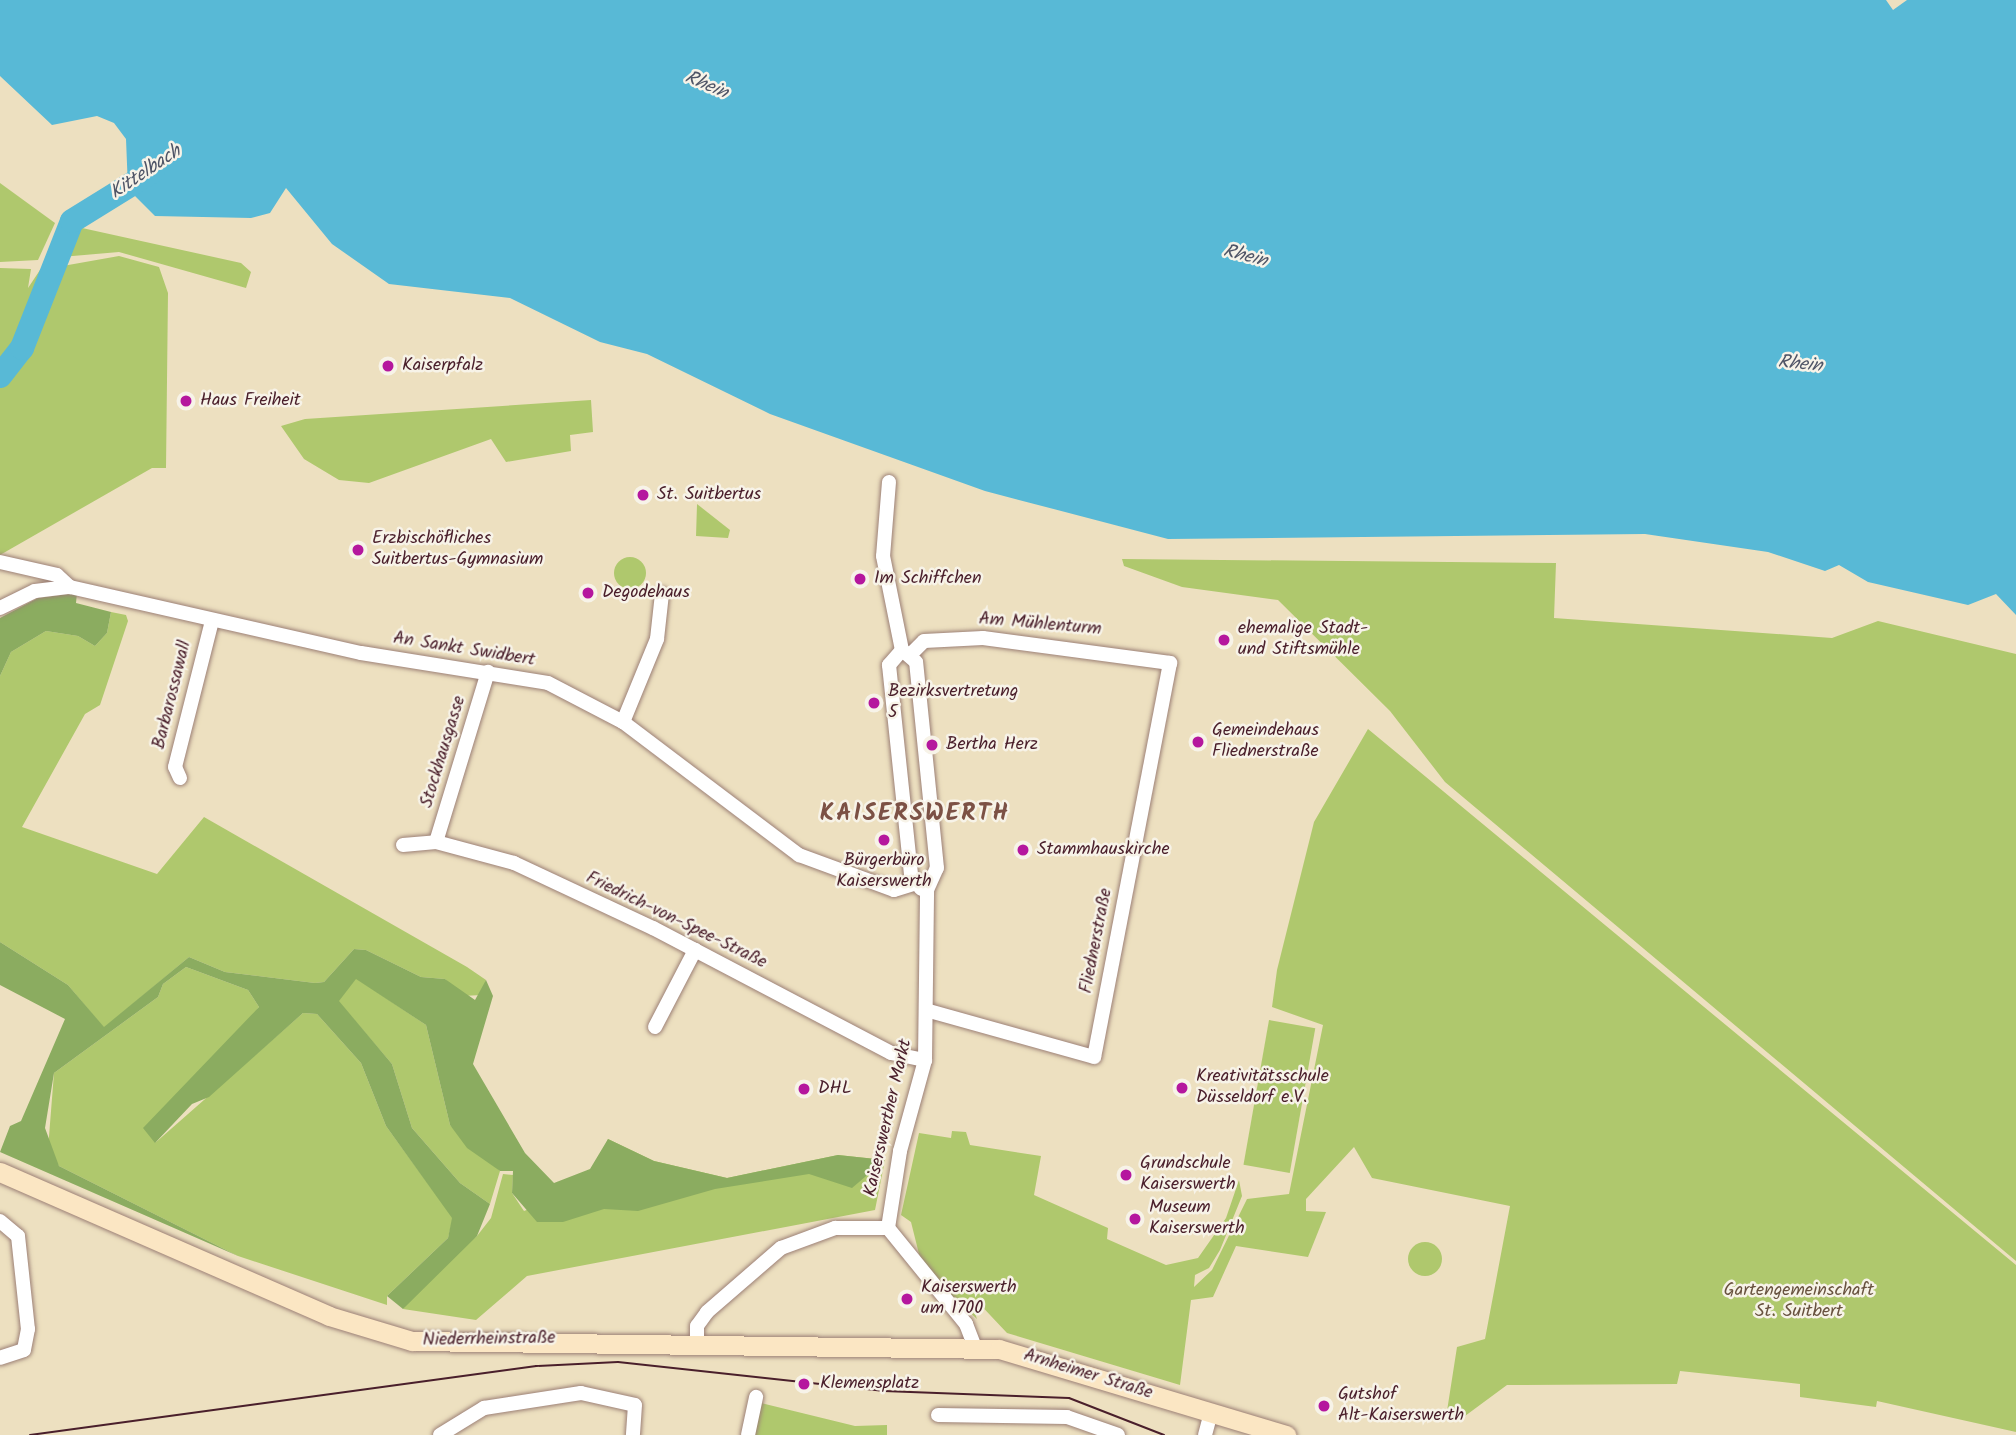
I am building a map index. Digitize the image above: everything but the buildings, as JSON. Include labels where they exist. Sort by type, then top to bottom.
[{"type":"main road","name":"Niederrheinstraße","points":[[0,1172],[379,1333],[432,1342],[697,1334],[886,1346]]},
{"type":"main road","name":"Arnheimer Straße","points":[[886,1346],[975,1347],[1057,1365],[1286,1435]]},
{"type":"street","name":"Kaiserswerther Markt","points":[[889,482],[883,556],[907,652],[937,868],[921,887]]},
{"type":"street","points":[[0,562],[57,575],[70,587]]},
{"type":"street","name":"An Sankt Swidbert","points":[[0,608],[35,591],[70,587],[212,621],[548,682],[623,722],[799,855],[894,890],[921,887]]},
{"type":"street","points":[[623,722],[657,639],[662,594]]},
{"type":"street","name":"Barbarossawall","points":[[180,778],[175,766],[212,621]]},
{"type":"street","name":"Am Mühlenturm","points":[[907,652],[924,641],[983,638],[1170,663]]},
{"type":"street","name":"Kaiserswerther Markt","points":[[888,1228],[889,1209],[905,1129],[925,1060],[929,1011],[921,887],[889,665],[907,652]]},
{"type":"street","name":"Fliednerstraße","points":[[929,1011],[1094,1057],[1170,663]]},
{"type":"street","name":"Stockhausgasse","points":[[436,842],[488,673]]},
{"type":"street","name":"Friedrich-von-Spee-Straße","points":[[403,845],[436,842],[514,863],[695,950],[891,1053],[925,1060]]},
{"type":"street","points":[[655,1027],[695,950]]},
{"type":"street","points":[[0,1221],[18,1236],[29,1329],[23,1350],[0,1358]]},
{"type":"street","points":[[697,1334],[781,1248],[835,1227],[888,1228],[966,1324],[975,1347]]},
{"type":"street","points":[[440,1435],[484,1408],[581,1393],[635,1405],[633,1435]]},
{"type":"street","points":[[748,1435],[756,1397]]},
{"type":"street","points":[[1205,1435],[1211,1413]]},
{"type":"street","points":[[938,1415],[1083,1420],[1118,1435]]},
{"type":"green space","points":[[0,183],[55,223],[38,260],[0,262]]},
{"type":"green space","points":[[73,226],[241,263],[251,272],[246,288],[119,252],[61,257]]},
{"type":"green space","points":[[119,256],[159,267],[168,293],[166,468],[152,468],[0,555],[0,381],[27,349],[57,267]]},
{"type":"green space","points":[[0,268],[31,269],[28,288],[40,270],[48,270],[19,345],[0,369]]},
{"type":"green space","points":[[591,400],[593,432],[570,435],[571,451],[506,462],[491,439],[369,483],[339,480],[304,459],[281,426],[305,419]]},
{"type":"green space","points":[[697,504],[730,530],[728,538],[696,536]]},
{"type":"green space","points":[[630,557],[641,562],[646,573],[641,584],[630,589],[619,584],[614,573],[619,562]]},
{"type":"green space","points":[[1122,559],[1556,563],[1554,618],[1832,638],[1878,621],[2016,654],[2016,1261],[1445,782],[1390,711],[1278,600],[1182,587],[1124,566]]},
{"type":"green space","points":[[77,593],[76,603],[111,612],[107,633],[95,646],[78,636],[46,631],[11,652],[0,676],[0,618],[38,598]]},
{"type":"green space","points":[[111,612],[126,615],[128,621],[100,705],[85,714],[22,827],[157,874],[204,817],[467,967],[486,980],[482,995],[462,996],[445,979],[421,977],[366,950],[354,949],[324,982],[315,983],[225,972],[189,957],[104,1028],[68,985],[0,942],[0,676],[11,652],[46,631],[78,636],[95,646],[107,633]]},
{"type":"green space","name":"Gartengemeinschaft St. Suitbert","points":[[1368,729],[2016,1265],[2016,1432],[1877,1401],[1876,1407],[1800,1397],[1800,1384],[1680,1371],[1677,1384],[1507,1385],[1465,1416],[1447,1411],[1457,1347],[1485,1339],[1510,1206],[1372,1178],[1354,1147],[1306,1199],[1306,1211],[1326,1212],[1308,1257],[1236,1246],[1213,1297],[1191,1300],[1180,1385],[1007,1333],[974,1298],[969,1297],[977,1319],[938,1283],[920,1258],[911,1222],[901,1215],[919,1133],[951,1138],[952,1131],[966,1132],[970,1145],[1041,1156],[1034,1195],[1108,1228],[1107,1239],[1166,1265],[1198,1258],[1226,1218],[1239,1180],[1242,1196],[1220,1250],[1209,1268],[1195,1275],[1194,1287],[1212,1270],[1247,1199],[1289,1194],[1323,1025],[1272,1007],[1277,970],[1314,822]]},
{"type":"green space","points":[[0,942],[68,985],[104,1027],[189,957],[225,972],[315,983],[324,982],[354,949],[366,950],[421,977],[445,979],[475,1000],[486,980],[493,996],[473,1064],[525,1153],[554,1183],[590,1169],[608,1139],[654,1161],[727,1178],[838,1155],[885,1160],[852,1188],[809,1174],[715,1189],[638,1211],[604,1209],[563,1222],[537,1222],[512,1193],[513,1171],[500,1171],[467,1148],[450,1125],[426,1025],[356,979],[339,1001],[392,1064],[412,1128],[460,1183],[490,1204],[477,1236],[403,1309],[387,1296],[448,1238],[452,1218],[386,1126],[361,1063],[317,1014],[303,1013],[209,1097],[192,1104],[155,1143],[143,1128],[259,1007],[248,990],[186,967],[163,984],[158,997],[54,1073],[45,1128],[59,1166],[238,1256],[0,1152],[10,1126],[21,1121],[65,1019],[0,985]]},
{"type":"green space","points":[[186,967],[248,990],[259,1007],[155,1143],[303,1013],[317,1014],[361,1063],[386,1126],[453,1218],[448,1238],[387,1296],[387,1305],[238,1256],[59,1166],[48,1149],[54,1073],[158,997],[163,984]]},
{"type":"green space","points":[[356,978],[426,1025],[450,1125],[500,1171],[490,1204],[460,1183],[412,1128],[392,1064],[338,1001]]},
{"type":"green space","points":[[1269,1020],[1315,1028],[1290,1173],[1243,1165]]},
{"type":"green space","points":[[608,1139],[654,1161],[727,1178],[838,1155],[885,1160],[875,1210],[527,1276],[476,1320],[403,1309],[425,1278],[477,1236],[491,1218],[503,1174],[513,1175],[512,1193],[524,1211],[587,1186]]},
{"type":"green space","points":[[1425,1242],[1437,1247],[1442,1259],[1437,1271],[1425,1276],[1413,1271],[1408,1259],[1413,1247]]},
{"type":"green space","points":[[761,1403],[855,1426],[887,1425],[887,1435],[754,1435]]},
{"type":"water","name":"Rhein","points":[[0,0],[1886,0],[1893,10],[1907,0],[2016,0],[2016,615],[1996,594],[1968,605],[1868,582],[1839,565],[1825,571],[1768,552],[1645,534],[1168,539],[985,491],[770,414],[647,354],[600,342],[510,298],[389,284],[332,244],[286,188],[270,213],[251,218],[155,216],[128,189],[126,139],[114,123],[97,116],[52,125],[0,76]]},
{"type":"waterway","name":"Kittelbach","points":[[0,376],[22,348],[72,221],[153,171]]},
{"type":"tram line","points":[[30,1435],[536,1366],[618,1362],[884,1391],[1069,1398],[1164,1435]]},
{"type":"place","name":"Kaiserpfalz","points":[[388,366]]},
{"type":"place","name":"Haus Freiheit","points":[[186,401]]},
{"type":"place","name":"St. Suitbertus","points":[[643,495]]},
{"type":"place","name":"Erzbischöfliches Suitbertus-Gymnasium","points":[[358,550]]},
{"type":"place","name":"Im Schiffchen","points":[[860,579]]},
{"type":"place","name":"Degodehaus","points":[[588,593]]},
{"type":"place","name":"ehemalige Stadt- und Stiftsmühle","points":[[1224,640]]},
{"type":"place","name":"Bezirksvertretung 5","points":[[874,703]]},
{"type":"place","name":"Gemeindehaus Fliednerstraße","points":[[1198,742]]},
{"type":"place","name":"Bertha Herz","points":[[932,745]]},
{"type":"place","name":"Bürgerbüro Kaiserswerth","points":[[884,840]]},
{"type":"place","name":"Stammhauskirche","points":[[1023,850]]},
{"type":"place","name":"Kreativitätsschule Düsseldorf e.V.","points":[[1182,1088]]},
{"type":"place","name":"DHL","points":[[804,1089]]},
{"type":"place","name":"Grundschule Kaiserswerth","points":[[1126,1175]]},
{"type":"place","name":"Museum Kaiserswerth","points":[[1135,1219]]},
{"type":"place","name":"Kaiserswerth um 1700","points":[[907,1299]]},
{"type":"place","name":"Klemensplatz","points":[[804,1384]]},
{"type":"place","name":"Gutshof Alt-Kaiserswerth","points":[[1324,1406]]},
{"type":"district","name":"KAISERSWERTH","points":[[915,814]]}]
